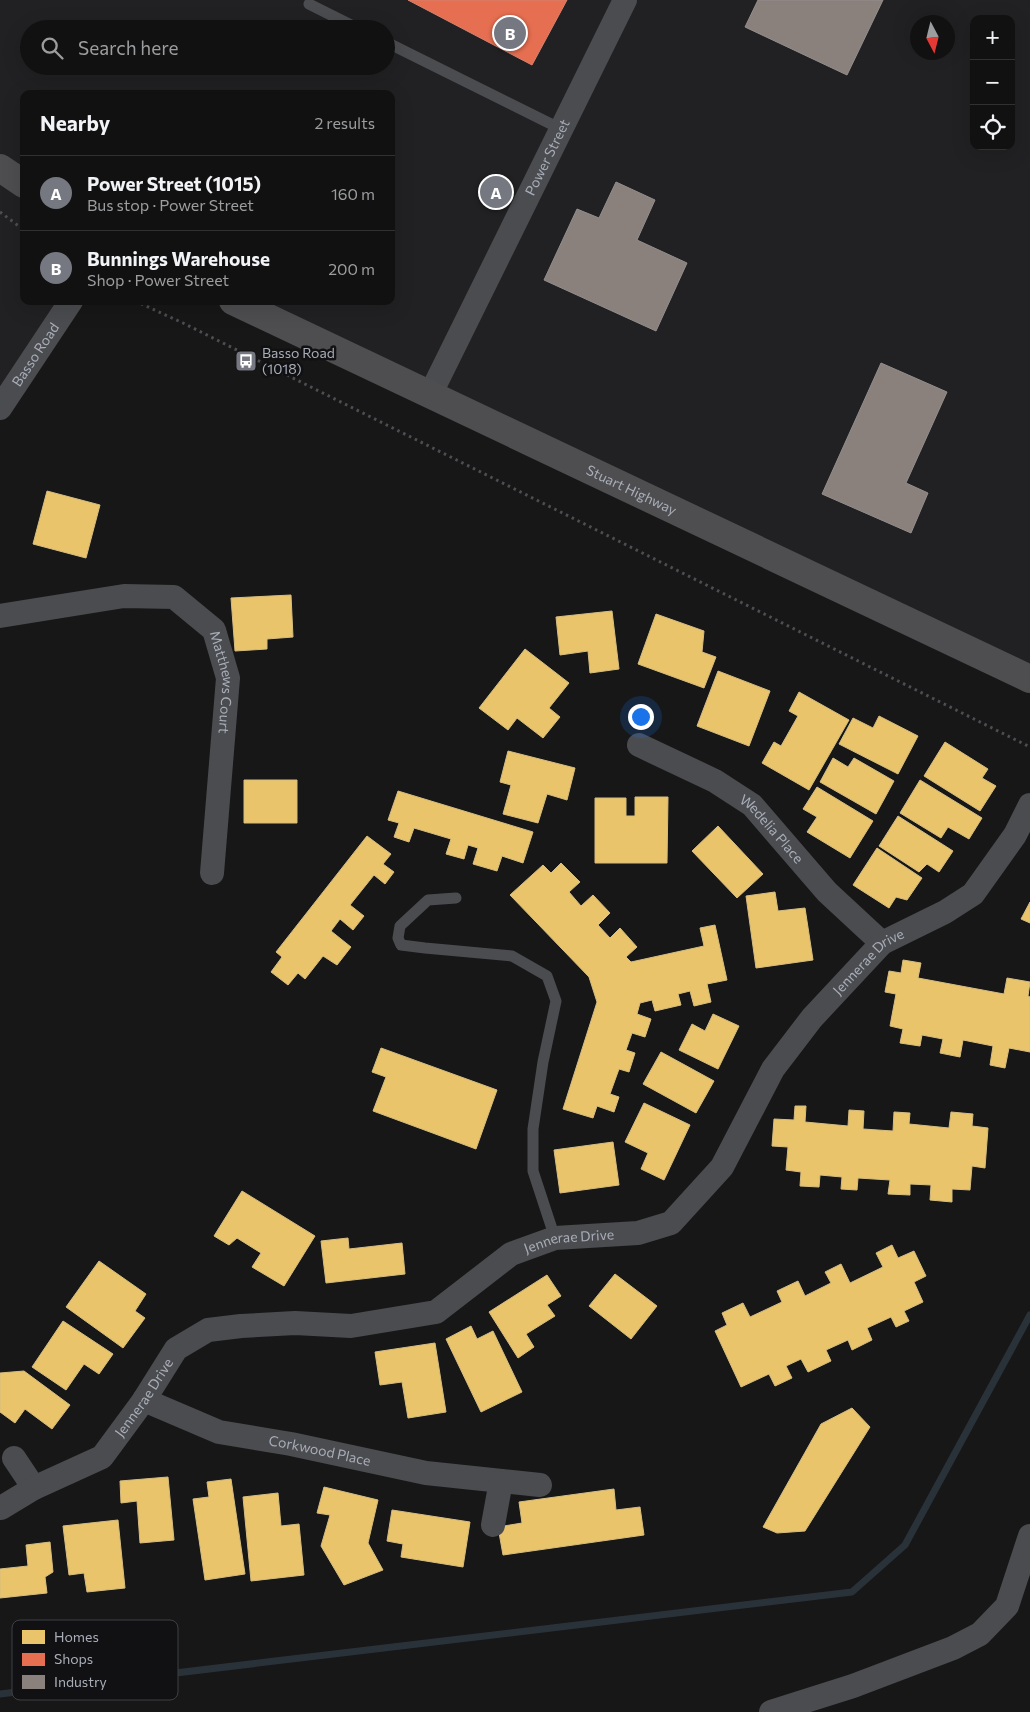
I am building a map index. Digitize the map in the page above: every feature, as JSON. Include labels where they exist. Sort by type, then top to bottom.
[{"type":"highway","points":[[0,168],[20,181]]},
{"type":"highway","name":"Stuart Highway","points":[[241,305],[1030,679]]},
{"type":"street","name":"Power Street","points":[[430,395],[625,0]]},
{"type":"street","name":"Basso Road","points":[[0,408],[68,305]]},
{"type":"street","name":"Matthews Court","points":[[0,616],[124,596],[174,597],[214,630],[228,678],[212,873]]},
{"type":"street","name":"Wedelia Place","points":[[640,745],[716,781],[752,805],[827,892],[882,943]]},
{"type":"street","name":"Jennerae Drive","points":[[1,1508],[34,1488],[102,1457],[144,1400],[176,1349],[208,1330],[295,1323],[351,1326],[436,1312],[511,1254],[556,1238],[638,1233],[671,1223],[722,1167],[773,1069],[812,1018],[882,943],[945,912],[973,894],[1015,835],[1030,806]]},
{"type":"street","name":"Corkwood Place","points":[[144,1400],[219,1432],[291,1444],[426,1474],[540,1485]]},
{"type":"street","points":[[14,1458],[34,1488]]},
{"type":"street","points":[[492,1525],[501,1481]]},
{"type":"street","points":[[771,1712],[854,1686],[953,1648],[980,1634],[1007,1606],[1030,1536]]},
{"type":"lane","points":[[309,4],[341,20]]},
{"type":"lane","points":[[395,47],[561,130]]},
{"type":"lane","points":[[456,898],[428,900],[400,926],[398,938],[401,944],[425,948],[512,956],[547,976],[556,1001],[543,1062],[533,1129],[532,1171],[556,1238]]},
{"type":"path","points":[[0,212],[20,227]]},
{"type":"path","points":[[144,305],[192,327],[1030,747]]},
{"type":"shaded area","points":[[0,0],[1030,0],[1030,679],[243,305],[395,305],[395,90],[20,90],[20,305],[68,305],[0,408]]},
{"type":"building: Homes","points":[[47,491],[100,505],[86,558],[33,544]]},
{"type":"building: Homes","points":[[291,595],[293,637],[267,639],[267,649],[235,651],[231,598]]},
{"type":"building: Homes","points":[[612,611],[619,669],[590,673],[588,651],[560,655],[556,617]]},
{"type":"building: Homes","points":[[656,614],[704,631],[702,652],[716,657],[704,688],[638,664]]},
{"type":"building: Homes","points":[[525,649],[569,683],[549,708],[560,717],[543,738],[517,718],[508,730],[479,708]]},
{"type":"building: Homes","points":[[718,671],[770,691],[749,746],[697,726]]},
{"type":"building: Homes","points":[[799,692],[849,720],[809,790],[762,763],[774,742],[781,746],[798,716],[789,711]]},
{"type":"building: Homes","points":[[879,716],[918,736],[898,774],[839,744],[853,718],[873,728]]},
{"type":"building: Homes","points":[[945,742],[988,769],[982,778],[996,786],[980,811],[924,776]]},
{"type":"building: Homes","points":[[508,751],[575,768],[567,800],[547,794],[538,823],[503,814],[511,785],[500,782]]},
{"type":"building: Homes","points":[[833,758],[848,767],[854,758],[894,781],[876,814],[820,782]]},
{"type":"building: Homes","points":[[244,780],[297,780],[297,823],[244,823]]},
{"type":"building: Homes","points":[[920,780],[982,818],[969,839],[948,827],[941,838],[900,813]]},
{"type":"building: Homes","points":[[817,787],[873,821],[850,858],[807,832],[817,817],[803,809]]},
{"type":"building: Homes","points":[[398,791],[533,832],[523,863],[502,856],[497,871],[473,864],[478,848],[468,845],[464,859],[446,854],[451,839],[414,828],[409,842],[394,837],[399,823],[388,820]]},
{"type":"building: Homes","points":[[635,797],[668,797],[667,863],[595,863],[595,798],[626,798],[626,816],[635,816]]},
{"type":"building: Homes","points":[[898,816],[953,851],[939,872],[927,864],[919,872],[879,846]]},
{"type":"building: Homes","points":[[718,826],[763,874],[737,898],[692,851]]},
{"type":"building: Homes","points":[[367,836],[391,854],[383,864],[394,872],[385,884],[374,875],[350,905],[364,916],[353,930],[340,919],[331,931],[351,947],[337,965],[323,956],[305,979],[298,973],[288,985],[271,972],[282,957],[276,952]]},
{"type":"building: Homes","points":[[877,848],[922,878],[907,900],[896,897],[889,908],[853,885]]},
{"type":"building: Homes","points":[[561,863],[580,882],[569,892],[581,906],[593,895],[610,913],[598,925],[610,938],[620,928],[637,947],[626,957],[631,962],[704,946],[700,928],[715,925],[727,980],[707,984],[711,1002],[694,1006],[690,991],[678,994],[681,1005],[655,1011],[652,1000],[640,1003],[637,1014],[651,1019],[645,1037],[632,1033],[626,1050],[635,1053],[629,1072],[619,1069],[610,1094],[619,1097],[614,1112],[597,1106],[593,1118],[563,1109],[597,1002],[589,977],[510,895],[543,865],[551,873]]},
{"type":"building: Homes","points":[[775,892],[778,911],[805,908],[813,960],[756,968],[746,896]]},
{"type":"building: Homes","points":[[1030,902],[1030,923],[1021,919]]},
{"type":"building: Homes","points":[[903,960],[921,963],[918,978],[1004,994],[1007,978],[1030,982],[1028,996],[1030,997],[1030,1052],[1009,1048],[1005,1068],[990,1065],[993,1046],[963,1040],[960,1057],[940,1053],[943,1039],[922,1035],[920,1046],[900,1043],[903,1029],[890,1026],[896,994],[885,992],[889,971],[901,973]]},
{"type":"building: Homes","points":[[713,1014],[739,1026],[718,1069],[679,1050],[692,1024],[705,1031]]},
{"type":"building: Homes","points":[[381,1048],[497,1090],[476,1149],[373,1111],[386,1077],[372,1072]]},
{"type":"building: Homes","points":[[661,1052],[714,1081],[696,1113],[643,1084]]},
{"type":"building: Homes","points":[[644,1103],[690,1125],[664,1180],[641,1169],[648,1153],[625,1142]]},
{"type":"building: Homes","points":[[795,1106],[806,1106],[805,1122],[848,1126],[849,1110],[864,1111],[863,1129],[893,1131],[894,1112],[910,1113],[909,1124],[949,1128],[951,1112],[973,1114],[972,1126],[988,1128],[985,1168],[972,1166],[970,1190],[952,1189],[952,1202],[930,1200],[931,1185],[910,1184],[910,1195],[888,1194],[890,1180],[858,1178],[857,1190],[841,1189],[842,1177],[820,1175],[819,1187],[800,1186],[801,1172],[786,1170],[788,1147],[772,1146],[774,1119],[794,1120]]},
{"type":"building: Homes","points":[[613,1142],[619,1185],[560,1193],[554,1150]]},
{"type":"building: Homes","points":[[242,1191],[315,1236],[284,1286],[252,1267],[261,1253],[237,1238],[229,1245],[214,1236]]},
{"type":"building: Homes","points":[[348,1238],[349,1249],[402,1243],[405,1274],[326,1283],[321,1241]]},
{"type":"building: Homes","points":[[892,1245],[898,1258],[914,1251],[926,1276],[914,1282],[923,1302],[904,1311],[909,1321],[896,1327],[891,1317],[867,1328],[872,1340],[852,1350],[848,1340],[826,1350],[831,1361],[808,1372],[801,1359],[786,1366],[792,1378],[775,1386],[769,1374],[741,1387],[715,1331],[727,1325],[722,1313],[743,1303],[750,1317],[782,1302],[777,1291],[798,1281],[805,1296],[831,1283],[825,1272],[841,1264],[850,1283],[883,1267],[876,1253]]},
{"type":"building: Homes","points":[[99,1261],[146,1294],[135,1311],[145,1318],[123,1348],[66,1307]]},
{"type":"building: Homes","points":[[615,1274],[657,1306],[631,1339],[589,1306]]},
{"type":"building: Homes","points":[[547,1275],[561,1296],[547,1305],[555,1316],[526,1334],[534,1347],[518,1358],[489,1312]]},
{"type":"building: Homes","points":[[63,1321],[113,1354],[99,1374],[84,1364],[66,1390],[32,1367]]},
{"type":"building: Homes","points":[[471,1326],[477,1339],[493,1331],[522,1392],[481,1412],[446,1339]]},
{"type":"building: Homes","points":[[435,1343],[446,1412],[408,1418],[402,1382],[380,1385],[375,1352]]},
{"type":"building: Homes","points":[[24,1371],[70,1405],[52,1429],[25,1409],[15,1423],[0,1412],[0,1373]]},
{"type":"building: Homes","points":[[852,1408],[870,1427],[805,1531],[777,1533],[763,1527],[821,1424]]},
{"type":"building: Homes","points":[[168,1477],[174,1540],[140,1543],[137,1501],[121,1503],[120,1481]]},
{"type":"building: Homes","points":[[231,1479],[245,1574],[205,1580],[193,1499],[209,1497],[207,1482]]},
{"type":"building: Homes","points":[[324,1487],[378,1500],[368,1543],[383,1570],[344,1585],[321,1546],[330,1515],[317,1513]]},
{"type":"building: Homes","points":[[614,1489],[616,1510],[640,1507],[644,1535],[503,1555],[498,1527],[522,1523],[519,1502]]},
{"type":"building: Homes","points":[[278,1493],[281,1526],[299,1524],[304,1575],[251,1581],[243,1497]]},
{"type":"building: Homes","points":[[392,1510],[470,1522],[463,1567],[401,1557],[403,1544],[387,1541]]},
{"type":"building: Homes","points":[[118,1520],[125,1588],[87,1592],[84,1573],[69,1575],[63,1526]]},
{"type":"building: Homes","points":[[50,1542],[53,1572],[45,1577],[47,1593],[0,1598],[0,1569],[28,1566],[26,1545]]},
{"type":"building: Shops","points":[[408,0],[567,0],[532,65]]},
{"type":"building: Industry","points":[[758,0],[883,0],[847,75],[745,27]]},
{"type":"building: Industry","points":[[616,182],[655,200],[637,240],[687,263],[656,331],[544,280],[577,209],[599,218]]},
{"type":"building: Industry","points":[[881,363],[947,392],[906,483],[928,493],[911,533],[822,494]]},
{"type":"waterway","points":[[178,1673],[852,1592],[905,1545],[1030,1315]]},
{"type":"waterway","points":[[0,1694],[12,1693]]},
{"type":"place","name":"Bunnings Warehouse","points":[[510,33]]},
{"type":"place","name":"Power Street (1015)","points":[[496,192]]},
{"type":"place","name":"Basso Road (1018)","points":[[246,361]]}]
